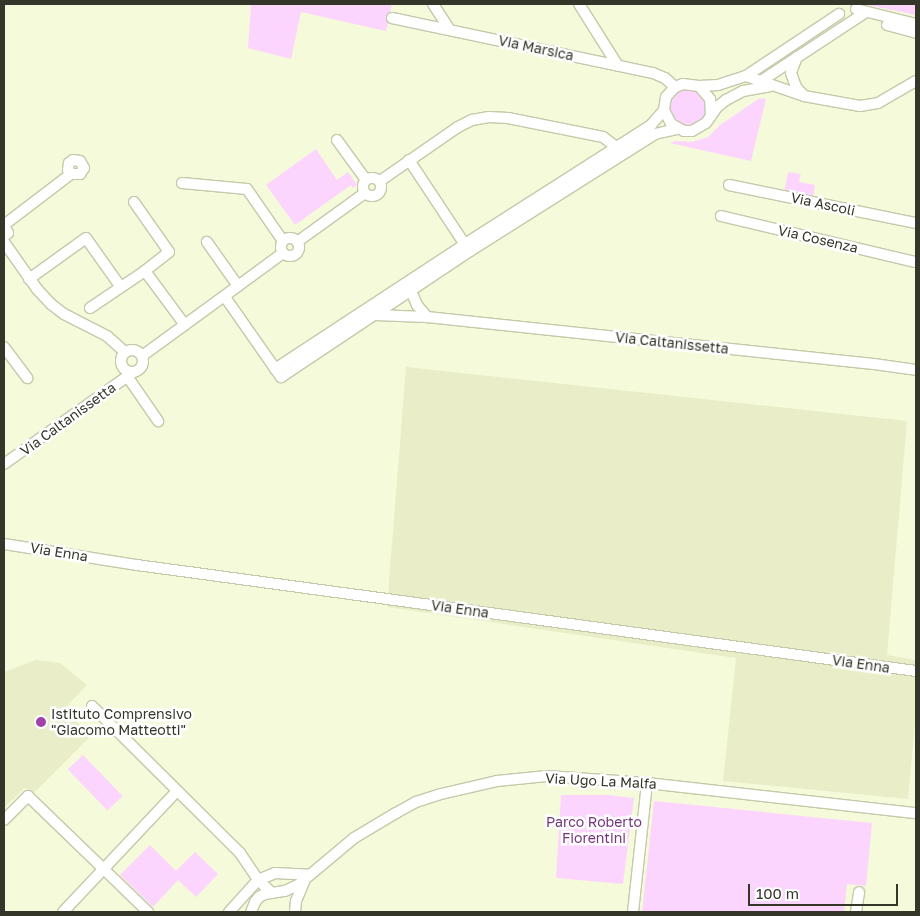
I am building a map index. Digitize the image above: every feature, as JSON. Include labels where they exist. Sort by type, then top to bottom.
[{"type":"street","points":[[434,4],[450,30]]},
{"type":"street","points":[[579,4],[618,66]]},
{"type":"street","points":[[621,150],[656,134],[677,129],[684,131],[700,128],[726,100],[765,83],[797,57],[829,36],[861,11],[916,24]]},
{"type":"street","points":[[677,129],[666,117],[664,110],[666,97],[675,87],[691,84],[699,86],[718,85],[746,76],[840,14]]},
{"type":"street","name":"Via Marsica","points":[[392,18],[657,74],[675,87]]},
{"type":"street","points":[[822,25],[829,36]]},
{"type":"street","points":[[887,25],[916,33]]},
{"type":"street","points":[[797,57],[791,73],[796,87],[804,96]]},
{"type":"street","points":[[746,76],[804,96],[855,105],[872,105],[916,81]]},
{"type":"street","points":[[699,86],[710,99],[710,116]]},
{"type":"street","points":[[278,373],[467,248],[621,150],[651,126],[664,110]]},
{"type":"street","points":[[380,181],[458,127],[472,120],[489,117],[508,118],[603,137],[621,150]]},
{"type":"street","points":[[338,140],[366,180]]},
{"type":"street","points":[[409,160],[467,248]]},
{"type":"street","points":[[4,236],[8,233],[4,225],[71,174]]},
{"type":"street","points":[[365,193],[363,185],[366,180],[371,178],[380,181]]},
{"type":"street","points":[[365,193],[372,196],[378,194],[382,187],[380,181]]},
{"type":"street","points":[[182,183],[247,189],[283,241]]},
{"type":"street","name":"Via Ascoli","points":[[729,185],[916,223]]},
{"type":"street","points":[[297,242],[365,193]]},
{"type":"street","points":[[90,308],[169,252],[134,202]]},
{"type":"street","name":"Via Cosenza","points":[[721,216],[916,262]]},
{"type":"street","points":[[29,279],[86,238],[120,286]]},
{"type":"street","points":[[289,238],[297,242],[299,247],[296,255],[290,257],[283,253],[281,245],[283,241],[289,238]]},
{"type":"street","points":[[4,242],[29,279],[57,310],[107,336],[125,352],[136,351],[142,356]]},
{"type":"street","points":[[207,242],[238,286]]},
{"type":"street","points":[[278,373],[375,315],[411,291],[467,248]]},
{"type":"street","points":[[142,356],[283,253]]},
{"type":"street","points":[[145,270],[185,325]]},
{"type":"street","points":[[411,291],[416,305],[427,317]]},
{"type":"street","points":[[225,297],[278,373]]},
{"type":"street","name":"Via Caltanissetta","points":[[375,315],[427,317],[916,370]]},
{"type":"street","points":[[4,347],[27,378]]},
{"type":"street","points":[[125,352],[120,363],[158,421]]},
{"type":"street","points":[[129,374],[142,367],[142,356]]},
{"type":"street","name":"Via Caltanissetta","points":[[4,464],[129,374]]},
{"type":"street","name":"Via Enna","points":[[4,544],[162,568],[916,672]]},
{"type":"street","name":"Via Ugo La Malfa","points":[[92,706],[240,853],[258,880],[275,893],[289,899],[298,912]]},
{"type":"street","name":"Via Ugo La Malfa","points":[[251,912],[260,897],[275,893],[307,878],[348,843],[382,821],[416,802],[466,786],[548,776],[647,783],[916,813]]},
{"type":"street","points":[[633,912],[647,783]]},
{"type":"street","points":[[63,912],[177,791]]},
{"type":"street","points":[[4,820],[28,796],[148,912]]},
{"type":"street","points":[[229,912],[258,880],[267,875],[278,872],[307,878]]},
{"type":"street","name":"Via Ugo La Malfa","points":[[298,912],[299,892],[307,878]]},
{"type":"street","points":[[856,912],[859,892]]},
{"type":"shaded area","points":[[406,367],[907,421],[887,655],[916,660],[916,713],[908,799],[723,781],[736,658],[387,607]]},
{"type":"shaded area","name":"Istituto Comprensivo \"Giacomo Matteotti\"","points":[[36,660],[60,663],[87,685],[64,709],[91,736],[32,795],[25,788],[4,808],[4,672]]},
{"type":"green space","points":[[251,4],[392,4],[386,31],[301,12],[291,59],[248,48]]},
{"type":"green space","points":[[863,4],[916,4],[916,15]]},
{"type":"green space","points":[[688,89],[702,94],[707,108],[702,122],[688,127],[674,122],[669,108],[674,94]]},
{"type":"green space","points":[[760,98],[766,99],[751,161],[670,143],[676,141],[692,142],[708,137],[720,125]]},
{"type":"green space","points":[[316,149],[337,180],[348,172],[357,185],[353,188],[351,185],[295,225],[266,185]]},
{"type":"green space","points":[[788,172],[801,174],[799,182],[815,185],[813,199],[784,193]]},
{"type":"green space","points":[[83,755],[123,796],[107,811],[68,770]]},
{"type":"green space","name":"Parco Roberto Fiorentini","points":[[561,795],[608,795],[634,798],[623,884],[556,878]]},
{"type":"green space","points":[[654,801],[872,823],[866,886],[847,884],[844,912],[642,912]]},
{"type":"green space","points":[[150,845],[176,871],[195,852],[218,874],[196,897],[178,880],[153,907],[120,875]]},
{"type":"place","name":"Istituto Comprensivo \"Giacomo Matteotti\"","points":[[41,722]]}]
